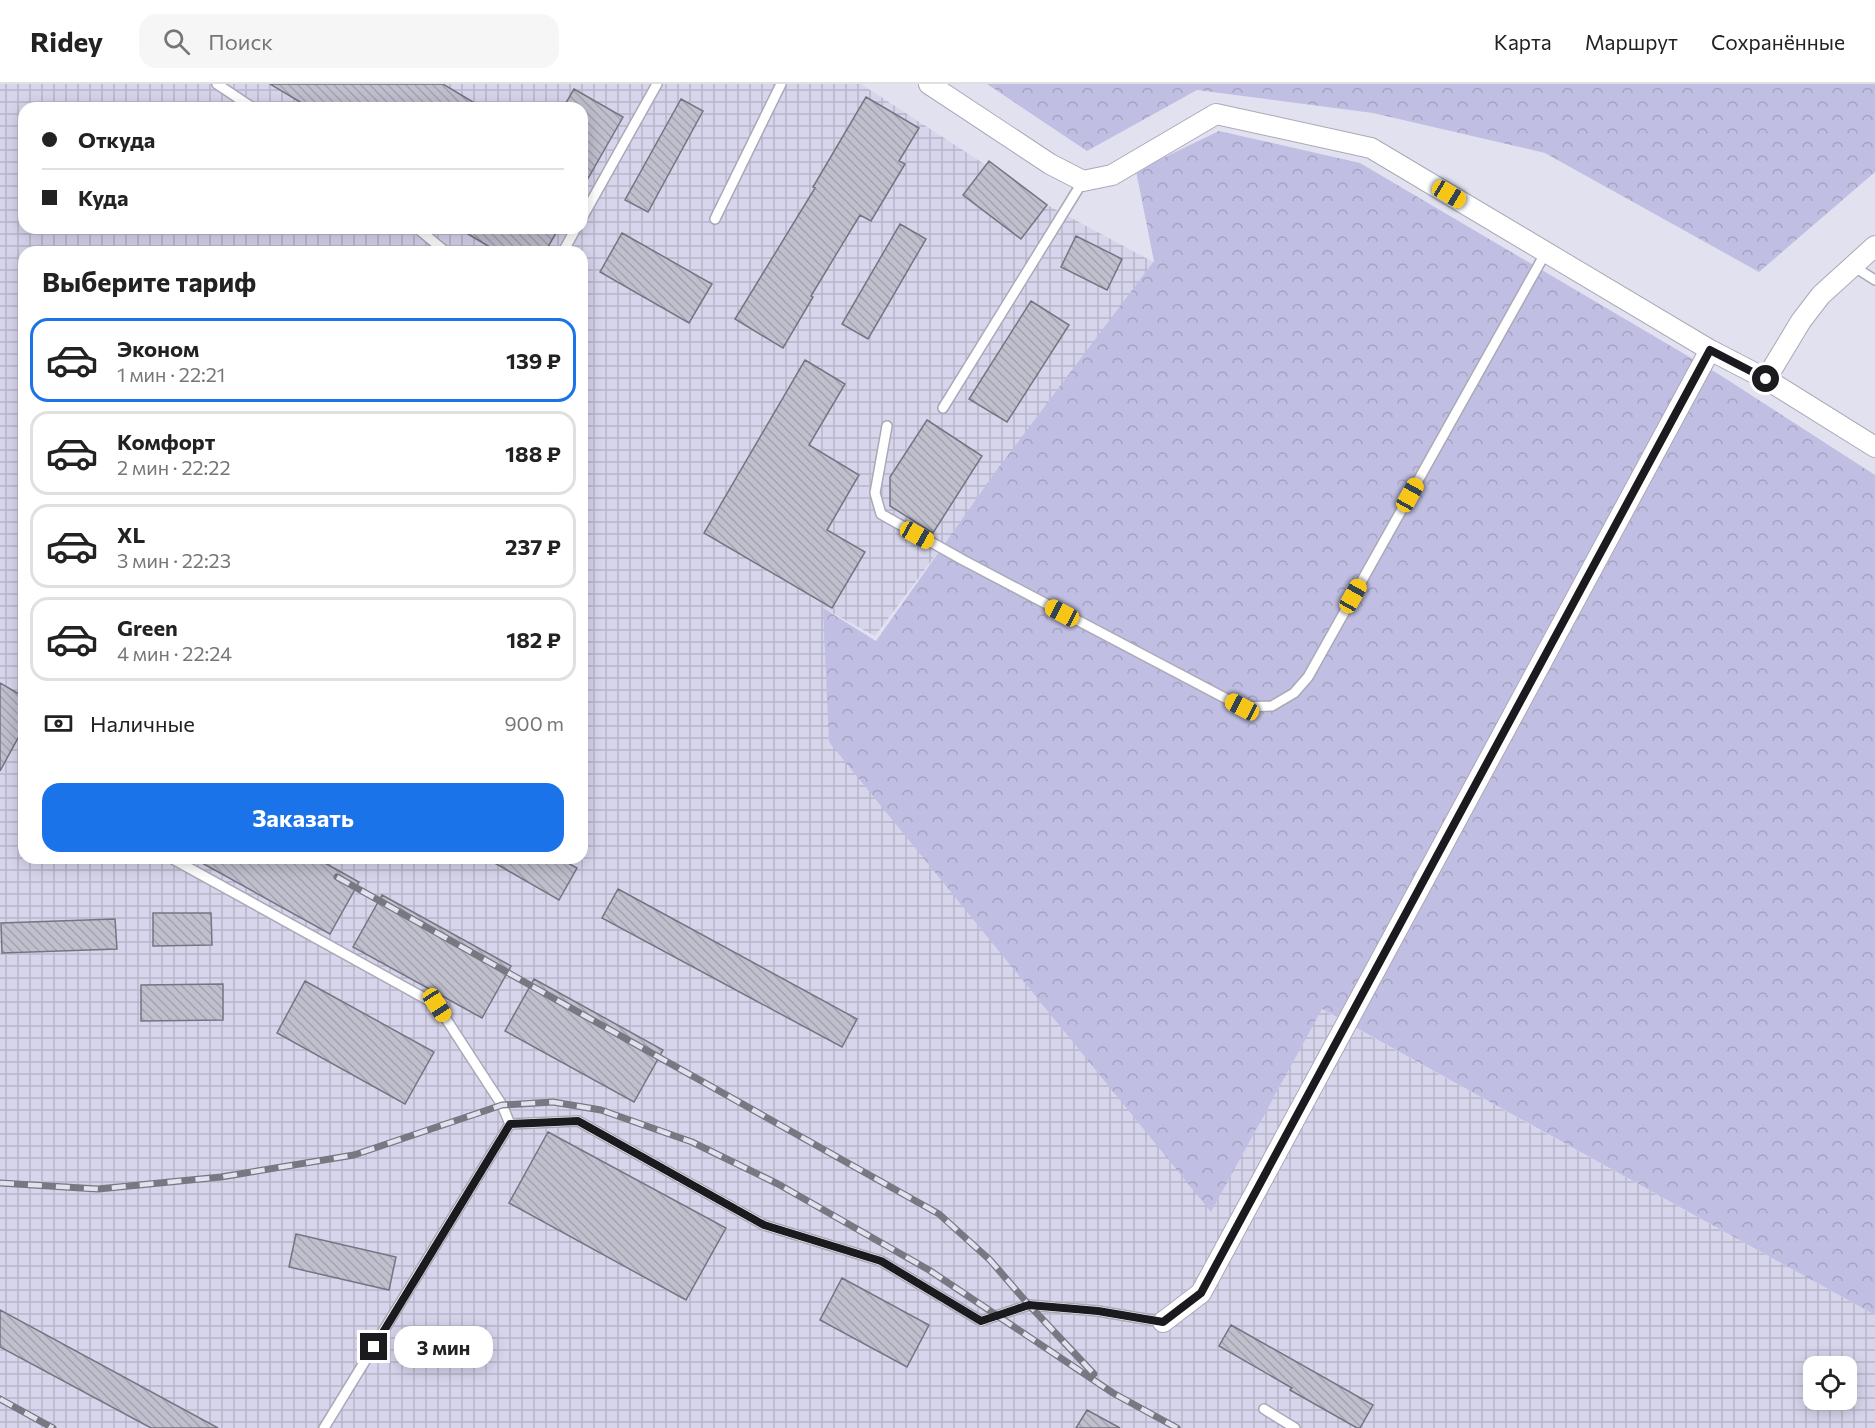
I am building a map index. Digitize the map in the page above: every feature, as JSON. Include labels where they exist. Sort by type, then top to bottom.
[{"type":"street","points":[[929,84],[1050,164],[1083,181],[1112,175],[1216,114],[1371,148],[1710,350],[1766,379],[1875,447]]},
{"type":"street","points":[[1766,379],[1801,321],[1821,295],[1875,246]]},
{"type":"street","points":[[1163,1322],[1201,1293],[1710,350]]},
{"type":"lane","points":[[217,84],[244,102]]},
{"type":"lane","points":[[588,207],[657,84]]},
{"type":"lane","points":[[715,219],[781,84]]},
{"type":"lane","points":[[943,408],[1083,181]]},
{"type":"lane","points":[[424,234],[439,246]]},
{"type":"lane","points":[[887,426],[875,493],[881,514],[963,560],[1242,707],[1272,706],[1294,693],[1308,677],[1546,252]]},
{"type":"lane","points":[[1853,266],[1875,280]]},
{"type":"lane","points":[[182,864],[437,1005],[502,1106],[510,1124]]},
{"type":"lane","points":[[510,1124],[578,1121],[764,1225],[881,1261],[981,1321],[1029,1305],[1098,1311],[1163,1322]]},
{"type":"lane","points":[[324,1428],[510,1124]]},
{"type":"lane","points":[[1264,1409],[1295,1428]]},
{"type":"shaded area","points":[[0,84],[861,84],[1049,206],[1155,263],[875,636],[823,608],[1211,1212],[1321,1009],[1875,1315],[1875,1428],[0,1428]]},
{"type":"green space","points":[[987,84],[1875,84],[1875,172],[1759,272],[1545,153],[1373,113],[1197,90],[1087,151]]},
{"type":"green space","points":[[1219,131],[1360,163],[1720,375],[1875,475],[1875,1315],[1322,1009],[1211,1212],[829,742],[823,608],[876,641],[996,471],[1154,261],[1136,171]]},
{"type":"building","points":[[270,84],[443,84],[473,102],[300,102]]},
{"type":"building","points":[[574,89],[623,117],[588,178],[588,102],[566,102]]},
{"type":"building","points":[[866,97],[919,128],[899,161],[905,164],[871,221],[860,215],[811,296],[813,297],[783,348],[735,319],[815,188],[813,187]]},
{"type":"building","points":[[681,99],[703,111],[648,212],[625,200]]},
{"type":"building","points":[[989,161],[1047,205],[1021,239],[963,195]]},
{"type":"building","points":[[900,224],[926,239],[868,339],[842,324]]},
{"type":"building","points":[[622,233],[712,284],[689,323],[600,272]]},
{"type":"building","points":[[468,234],[556,234],[548,246],[488,246]]},
{"type":"building","points":[[1076,236],[1122,259],[1107,290],[1061,267]]},
{"type":"building","points":[[1031,301],[1069,325],[1007,422],[969,399]]},
{"type":"building","points":[[805,360],[845,384],[809,445],[859,475],[827,530],[865,552],[832,608],[704,533]]},
{"type":"building","points":[[927,420],[982,456],[933,533],[890,506],[890,477]]},
{"type":"building","points":[[0,683],[18,694],[18,738],[0,771]]},
{"type":"building","points":[[204,864],[327,864],[359,882],[330,934]]},
{"type":"building","points":[[496,864],[570,864],[577,868],[559,900]]},
{"type":"building","points":[[618,889],[857,1019],[842,1047],[602,918]]},
{"type":"building","points":[[382,895],[511,966],[482,1018],[353,947]]},
{"type":"building","points":[[153,913],[211,913],[212,945],[153,946]]},
{"type":"building","points":[[115,919],[117,949],[2,953],[1,923]]},
{"type":"building","points":[[534,979],[663,1050],[634,1102],[505,1031]]},
{"type":"building","points":[[305,981],[434,1052],[405,1104],[277,1033]]},
{"type":"building","points":[[223,984],[223,1020],[141,1021],[141,985]]},
{"type":"building","points":[[548,1132],[726,1228],[686,1300],[509,1203]]},
{"type":"building","points":[[296,1234],[396,1257],[389,1290],[289,1267]]},
{"type":"building","points":[[842,1278],[929,1325],[907,1367],[820,1320]]},
{"type":"building","points":[[0,1310],[218,1428],[151,1428],[0,1347]]},
{"type":"building","points":[[1231,1325],[1373,1405],[1360,1428],[1290,1390],[1292,1388],[1219,1346]]},
{"type":"building","points":[[1087,1410],[1120,1428],[1076,1428]]},
{"type":"railway","points":[[337,877],[939,1214],[990,1260],[1094,1374]]},
{"type":"railway","points":[[0,1183],[98,1189],[221,1177],[354,1155],[502,1105],[553,1102],[601,1110],[692,1142],[778,1184],[929,1270],[1113,1393],[1177,1428]]},
{"type":"railway","points":[[0,1399],[53,1428]]},
{"type":"route","points":[[374,1347],[510,1124],[578,1121],[764,1225],[881,1261],[981,1321],[1029,1305],[1098,1311],[1163,1322],[1201,1293],[1710,350],[1766,379]]}]
